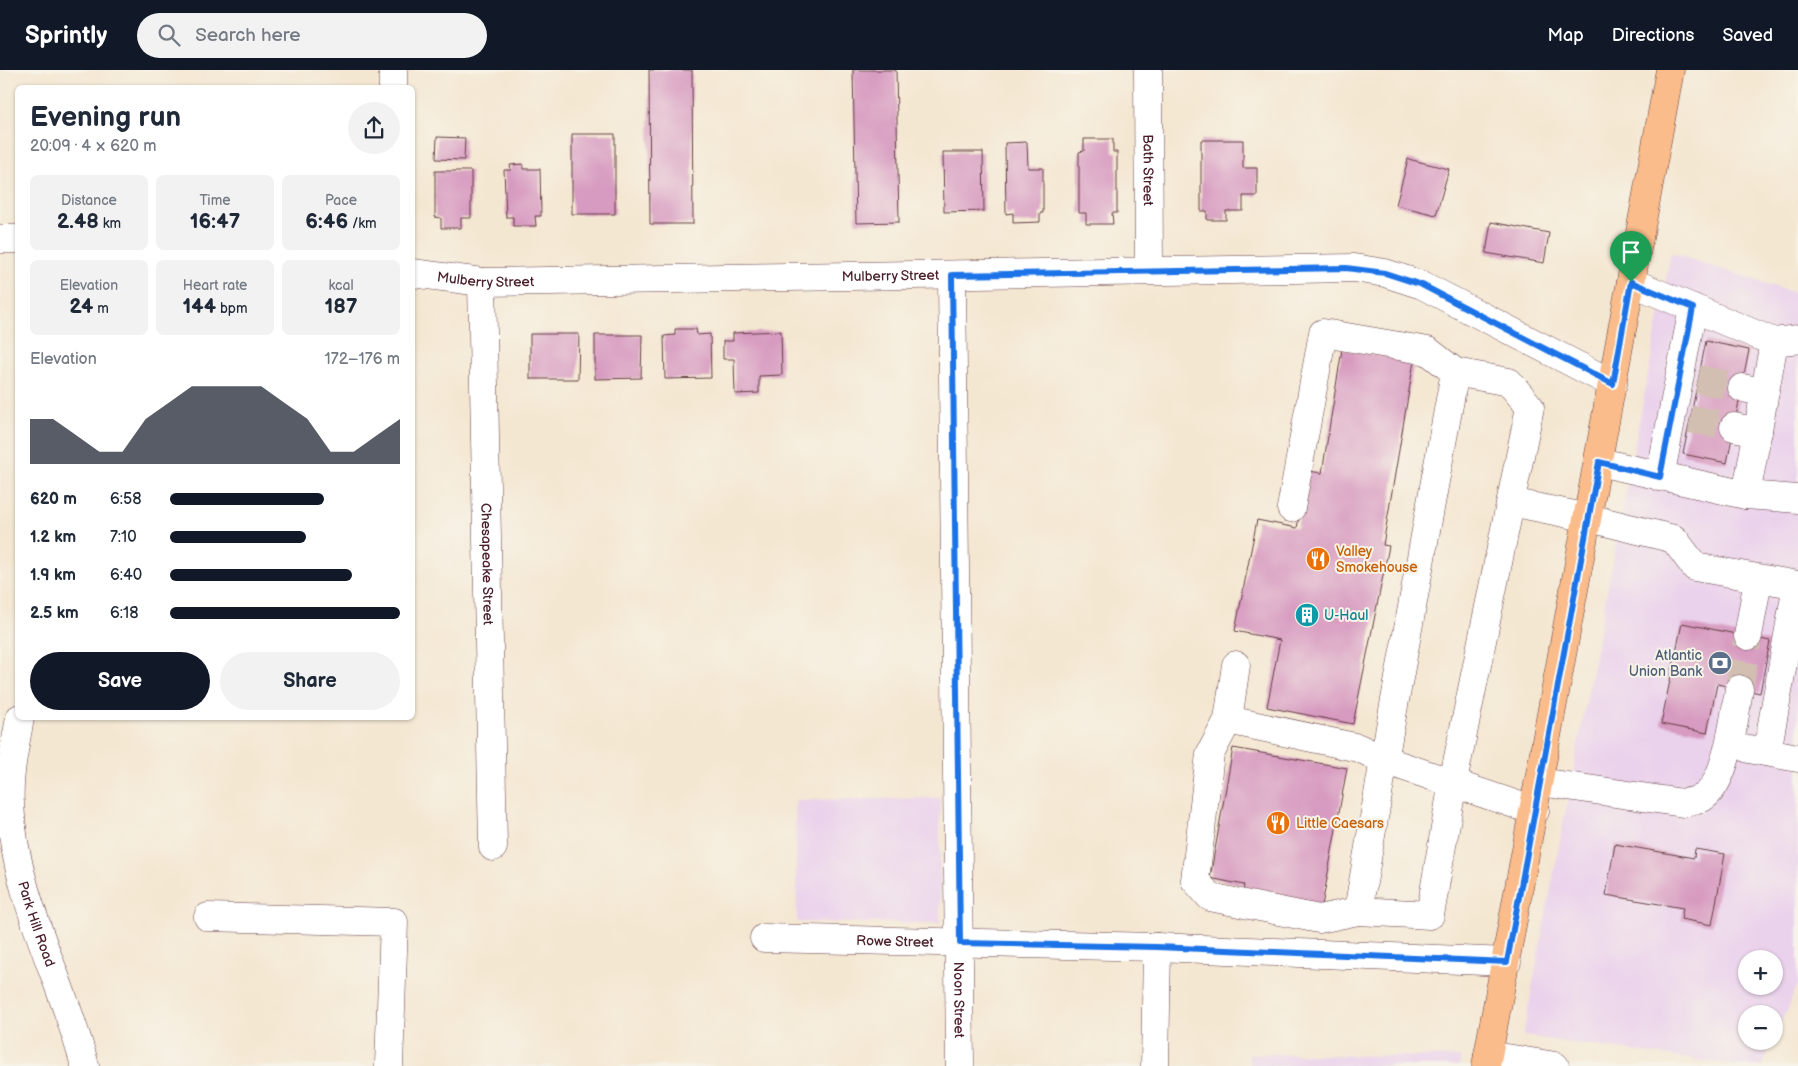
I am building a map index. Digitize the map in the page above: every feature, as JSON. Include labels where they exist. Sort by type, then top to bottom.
[{"type":"main road","points":[[1487,1060],[1507,962],[1670,70]]},
{"type":"street","points":[[393,70],[393,85]]},
{"type":"street","name":"Bath Street","points":[[1148,70],[1149,270]]},
{"type":"street","points":[[0,239],[15,239]]},
{"type":"street","name":"Mulberry Street","points":[[415,273],[482,282],[1346,268],[1385,273],[1422,285],[1613,384]]},
{"type":"street","name":"Noon Street","points":[[952,275],[960,1066]]},
{"type":"street","name":"Chesapeake Street","points":[[482,282],[493,847]]},
{"type":"street","points":[[1631,282],[1693,308],[1786,340],[1753,390],[1746,429],[1746,495]]},
{"type":"street","points":[[1660,477],[1681,418],[1689,378],[1693,308]]},
{"type":"street","points":[[1236,665],[1228,720],[1210,754],[1194,880],[1210,897],[1319,919],[1371,912],[1430,915],[1453,782],[1530,407],[1510,382],[1455,372],[1428,351],[1323,333],[1290,508]]},
{"type":"street","points":[[1378,956],[1371,912],[1384,760],[1455,372]]},
{"type":"street","points":[[1599,462],[1746,495],[1798,499]]},
{"type":"street","points":[[1511,502],[1674,538],[1695,567],[1758,580],[1797,585],[1767,752]]},
{"type":"street","points":[[1748,636],[1758,580]]},
{"type":"street","points":[[1540,782],[1683,803],[1703,798],[1714,784],[1730,745],[1739,689]]},
{"type":"street","name":"Park Hill Road","points":[[19,720],[5,775],[20,872],[75,1030],[85,1066]]},
{"type":"street","points":[[1228,720],[1359,748],[1384,760],[1535,810]]},
{"type":"street","points":[[1730,745],[1798,758]]},
{"type":"street","points":[[208,917],[394,922],[389,1066]]},
{"type":"street","name":"Rowe Street","points":[[764,938],[1157,947],[1507,962]]},
{"type":"street","points":[[1155,1066],[1157,947]]},
{"type":"street","points":[[1487,1060],[1555,1066]]},
{"type":"shaded area","points":[[1671,253],[1798,294],[1798,984],[1783,1018],[1783,1005],[1738,1005],[1738,1050],[1769,1050],[1762,1066],[1741,1066],[1523,1036]]},
{"type":"shaded area","points":[[940,798],[940,923],[797,922],[795,800]]},
{"type":"shaded area","points":[[1249,1054],[1461,1057],[1459,1066],[1249,1066]]},
{"type":"building","points":[[649,70],[692,70],[693,224],[650,224]]},
{"type":"building","points":[[853,70],[896,70],[899,222],[856,223]]},
{"type":"building","points":[[572,134],[615,134],[615,214],[572,214]]},
{"type":"building","points":[[437,137],[465,138],[464,160],[436,159]]},
{"type":"building","points":[[1084,139],[1113,139],[1113,152],[1117,152],[1117,213],[1112,213],[1113,224],[1086,224],[1086,213],[1079,213],[1079,152],[1084,151]]},
{"type":"building","points":[[1201,140],[1243,140],[1243,168],[1257,168],[1257,196],[1243,196],[1243,211],[1226,211],[1226,220],[1207,220],[1207,211],[1201,211]]},
{"type":"building","points":[[1027,142],[1028,168],[1043,168],[1043,213],[1040,213],[1040,222],[1013,223],[1013,213],[1006,214],[1005,143]]},
{"type":"building","points":[[943,152],[983,152],[984,211],[944,212]]},
{"type":"building","points":[[1408,159],[1449,169],[1436,215],[1396,205]]},
{"type":"building","points":[[523,164],[523,169],[540,169],[541,216],[535,216],[536,226],[513,226],[513,217],[506,217],[504,170],[511,170],[510,165]]},
{"type":"building","points":[[435,171],[471,171],[471,218],[461,218],[461,228],[441,228],[441,218],[435,217]]},
{"type":"building","points":[[1491,222],[1549,233],[1544,263],[1486,253]]},
{"type":"building","points":[[675,329],[696,329],[697,335],[710,334],[711,378],[665,379],[664,336],[675,335]]},
{"type":"building","points":[[781,331],[782,375],[759,376],[759,393],[735,394],[734,359],[723,359],[723,341],[733,341],[733,333]]},
{"type":"building","points":[[530,334],[579,334],[578,379],[530,379]]},
{"type":"building","points":[[595,335],[642,335],[641,378],[595,379]]},
{"type":"building","points":[[1706,341],[1749,350],[1727,463],[1683,454]]},
{"type":"building","points":[[1342,349],[1414,361],[1383,545],[1389,546],[1353,724],[1267,707],[1280,640],[1235,631],[1257,520],[1297,528],[1308,471],[1322,473]]},
{"type":"building","name":"Atlantic Union Bank","points":[[1682,623],[1770,641],[1760,693],[1717,684],[1707,733],[1661,724]]},
{"type":"building","name":"Little Caesars","points":[[1233,748],[1347,768],[1322,906],[1243,892],[1244,885],[1210,878]]},
{"type":"building","points":[[1615,844],[1694,858],[1695,849],[1725,854],[1712,925],[1681,919],[1683,908],[1606,895]]},
{"type":"tunnel","points":[[1698,379],[1742,388]]},
{"type":"tunnel","points":[[1690,419],[1734,427]]},
{"type":"tunnel","points":[[1739,689],[1748,636]]},
{"type":"place","name":"Valley Smokehouse","points":[[1318,559]]},
{"type":"place","name":"U-Haul","points":[[1307,615]]},
{"type":"place","name":"Atlantic Union Bank","points":[[1720,663]]},
{"type":"place","name":"Little Caesars","points":[[1278,823]]},
{"type":"route","points":[[1346,268],[1369,270],[1422,285],[1613,384],[1631,282],[1693,308],[1660,477],[1599,462],[1507,962],[1157,947],[960,943],[952,275],[1149,270],[1346,268]]}]
